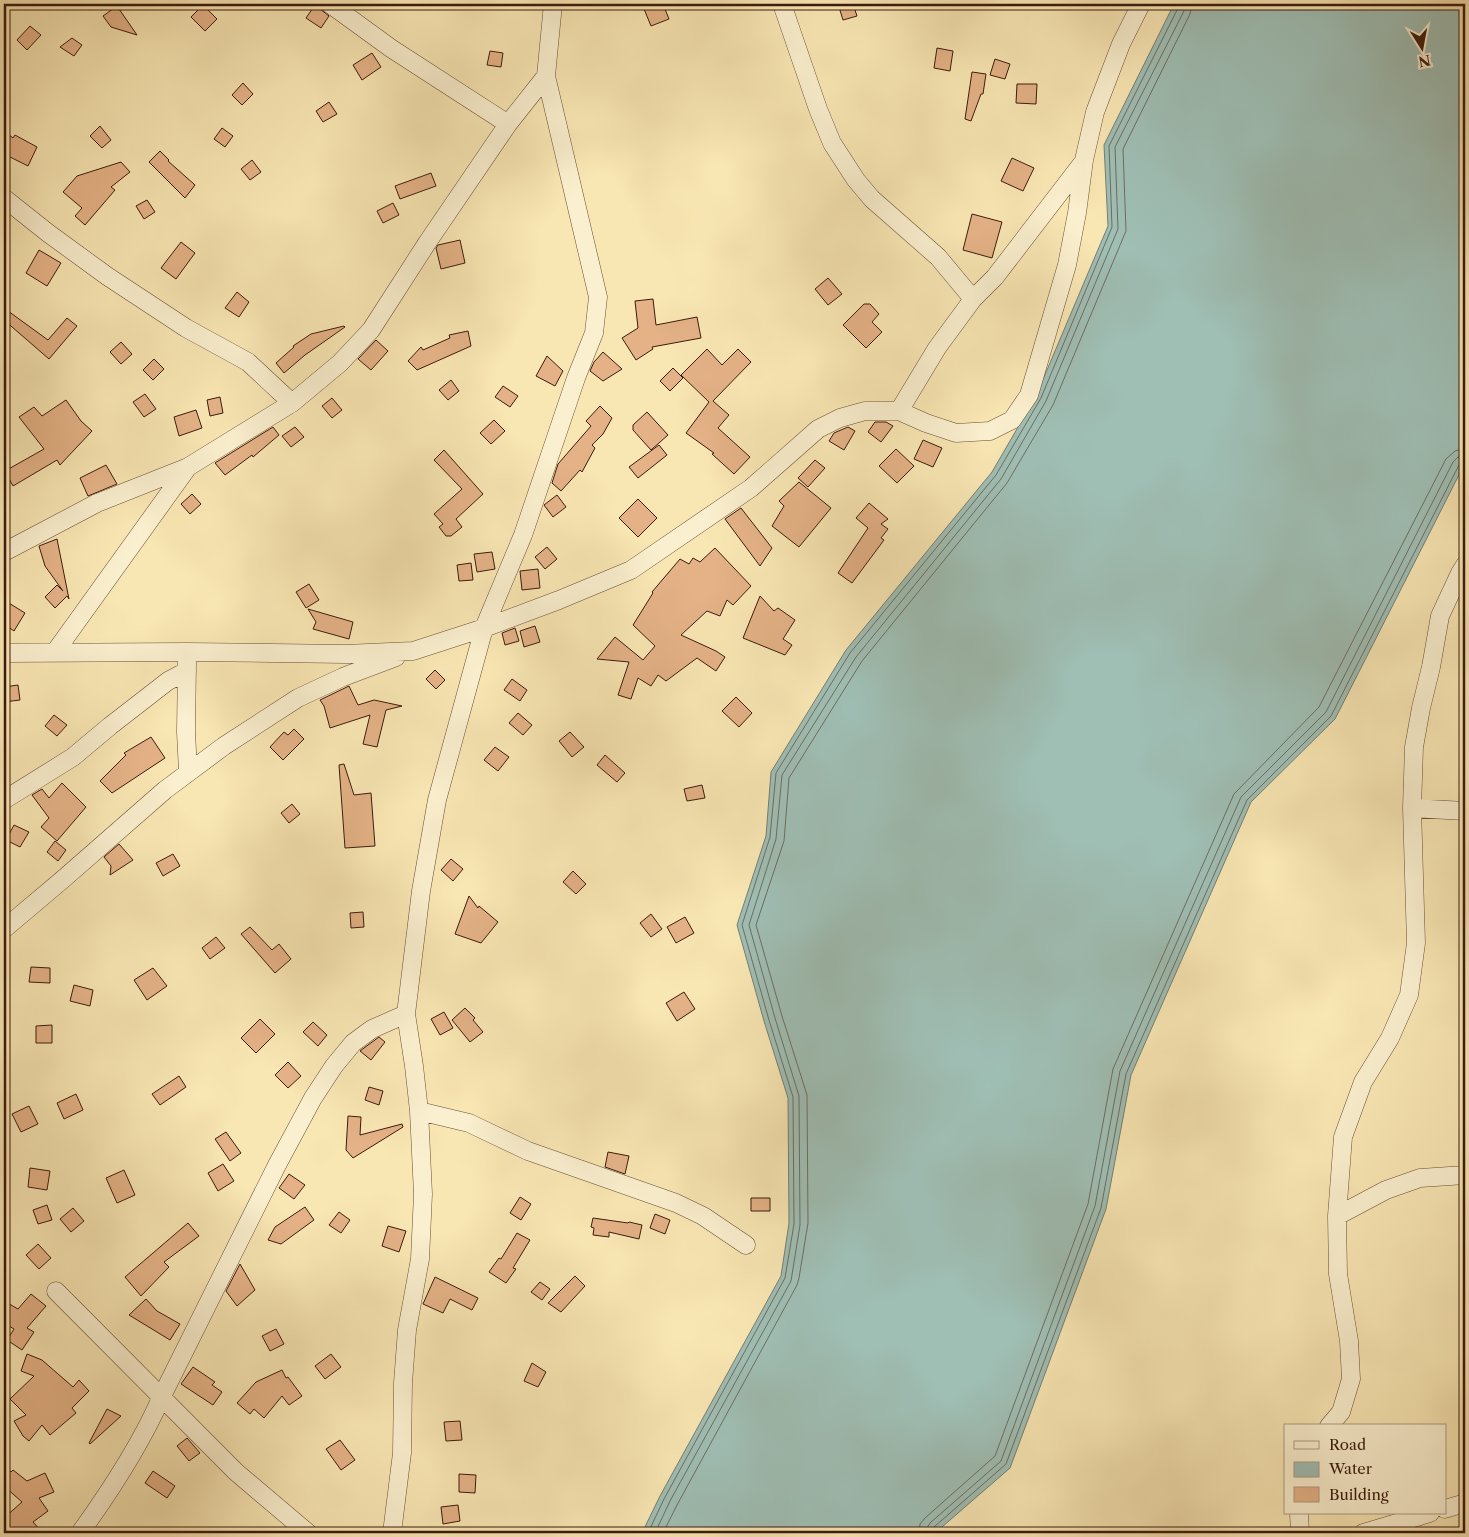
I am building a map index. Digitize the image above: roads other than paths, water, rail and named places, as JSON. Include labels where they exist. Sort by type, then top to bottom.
[{"type":"street","points":[[330,4],[392,49],[508,124]]},
{"type":"street","points":[[392,1533],[402,1453],[406,1330],[420,1259],[424,1194],[419,1111],[406,1014],[421,891],[437,800],[484,628],[524,535],[576,378],[594,333],[598,296],[546,76],[553,4]]},
{"type":"street","points":[[782,4],[818,109],[832,143],[856,180],[872,199],[938,257],[973,299]]},
{"type":"street","points":[[4,929],[165,790],[224,746],[298,698],[343,677],[412,650],[484,628],[559,600],[630,570],[751,488],[818,430],[840,418],[865,412],[899,411],[956,433],[990,431],[1012,420],[1029,395],[1067,265],[1077,214],[1084,160],[1095,112],[1121,44],[1141,4]]},
{"type":"street","points":[[4,552],[97,503],[188,466],[292,403],[340,363],[371,330],[427,243],[508,124],[546,76]]},
{"type":"street","points":[[899,411],[937,348],[973,299],[995,277],[1084,160]]},
{"type":"street","points":[[4,198],[48,233],[108,276],[186,328],[248,362],[292,403]]},
{"type":"street","points":[[55,652],[188,466]]},
{"type":"street","points":[[1331,1424],[1340,1412],[1351,1379],[1349,1341],[1338,1274],[1338,1216],[1343,1137],[1363,1082],[1390,1038],[1409,995],[1416,943],[1412,808],[1414,747],[1440,616],[1465,565]]},
{"type":"street","points":[[4,653],[187,652],[345,654],[412,650]]},
{"type":"street","points":[[187,652],[186,732],[188,772]]},
{"type":"street","points":[[4,800],[73,757],[168,681],[187,671]]},
{"type":"street","points":[[1412,808],[1465,812]]},
{"type":"street","points":[[80,1533],[100,1506],[150,1424],[161,1398],[277,1165],[313,1098],[334,1066],[354,1043],[372,1029],[406,1014]]},
{"type":"street","points":[[419,1111],[468,1123],[528,1151],[676,1203],[703,1216],[746,1245]]},
{"type":"street","points":[[1338,1216],[1386,1190],[1420,1178],[1465,1175]]},
{"type":"street","points":[[56,1291],[236,1472],[308,1533]]},
{"type":"street","points":[[1446,1509],[1465,1503]]},
{"type":"street","points":[[1299,1514],[1300,1533]]},
{"type":"street","points":[[1363,1533],[1427,1514]]},
{"type":"water","points":[[1174,4],[1465,4],[1465,463],[1335,719],[1251,802],[1131,1075],[1106,1209],[1010,1468],[935,1533],[642,1533],[660,1496],[781,1276],[789,1223],[788,1098],[737,925],[766,836],[771,772],[846,650],[992,472],[1036,396],[1108,226],[1104,145]]}]
